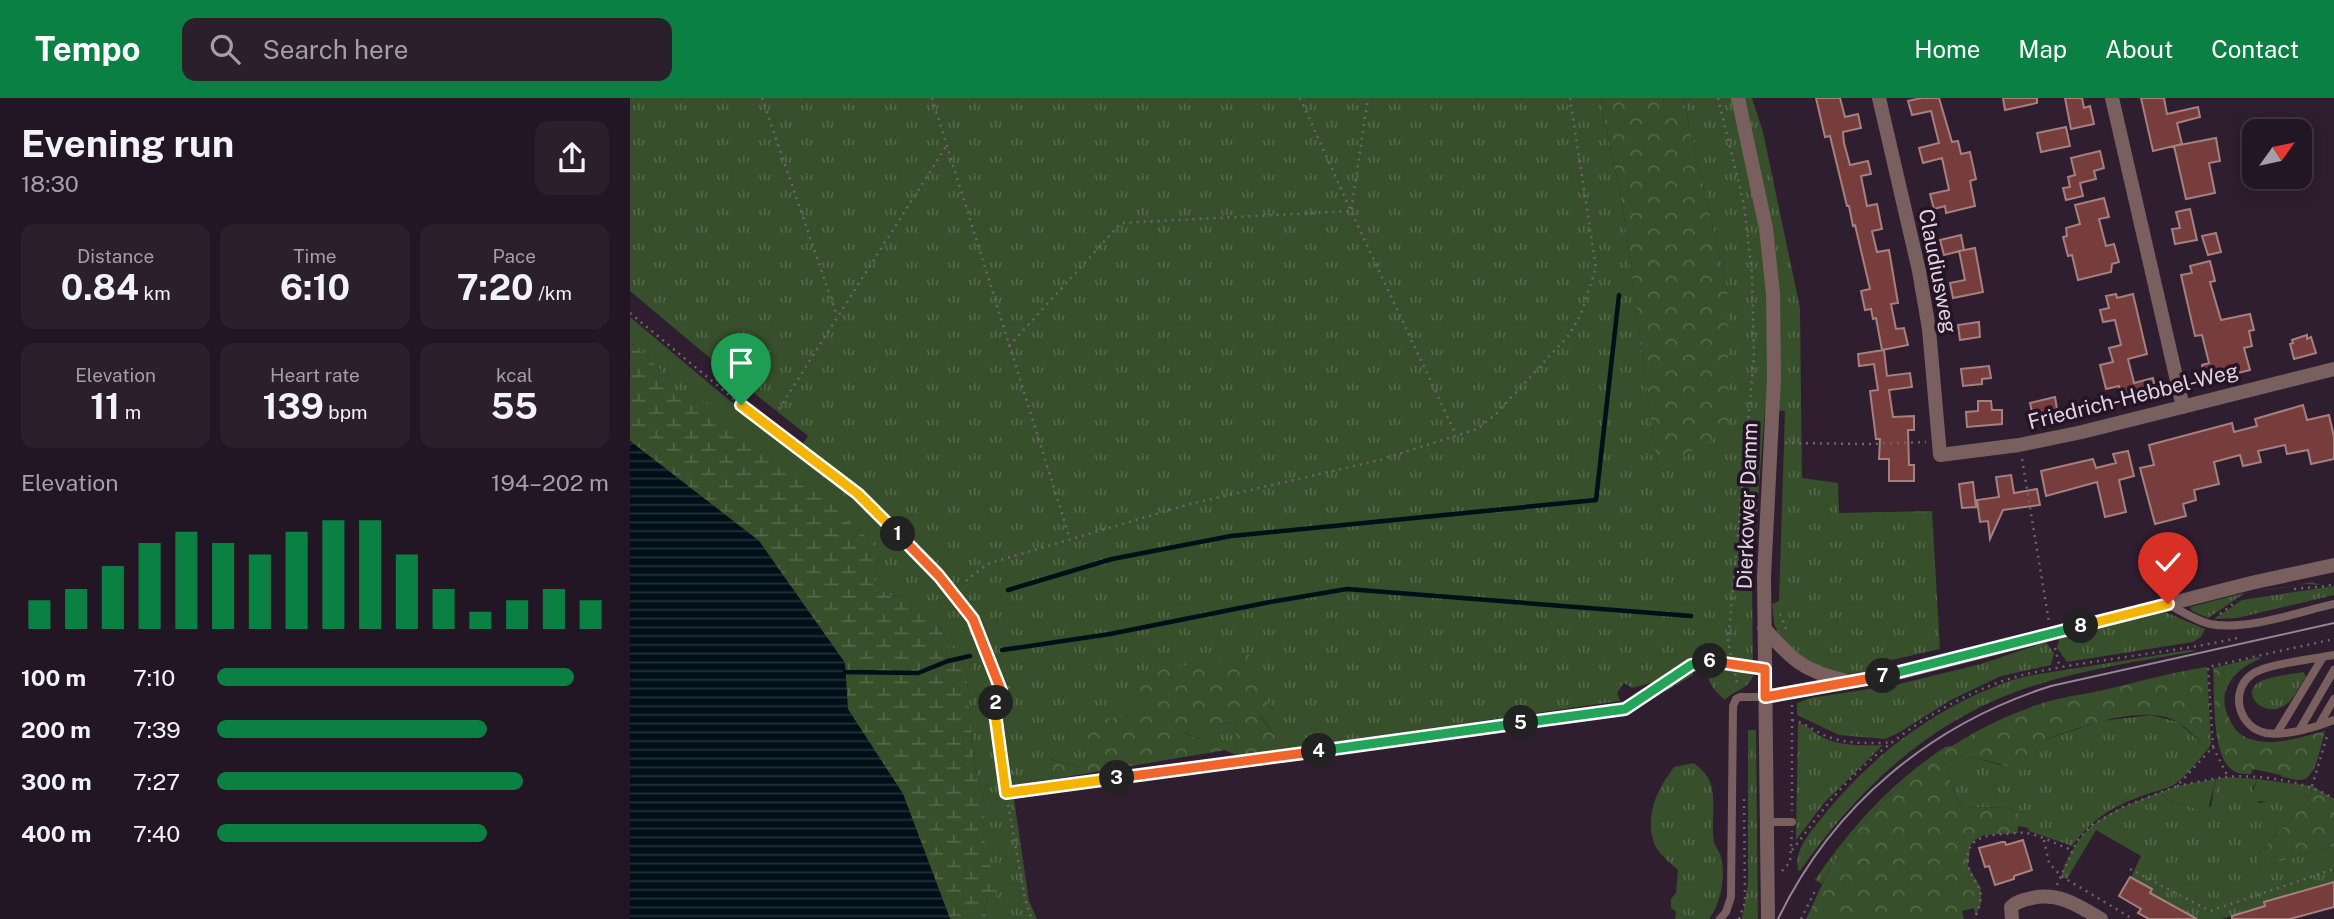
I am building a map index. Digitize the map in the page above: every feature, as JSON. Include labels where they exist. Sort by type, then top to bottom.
[{"type":"street","name":"Dierkower Damm","points":[[1738,98],[1766,228],[1773,294],[1774,378],[1768,468],[1764,628],[1769,919]]},
{"type":"street","name":"Claudiusweg","points":[[1880,98],[1921,282],[1931,343],[1940,448]]},
{"type":"street","points":[[2112,98],[2183,407]]},
{"type":"street","name":"Friedrich-Hebbel-Weg","points":[[1940,448],[2019,446],[2334,369]]},
{"type":"street","points":[[1765,697],[1906,671],[2334,565]]},
{"type":"street","points":[[1764,628],[1788,656],[1814,673],[1852,682]]},
{"type":"street","points":[[2012,919],[2011,907],[2015,903],[2052,896],[2075,904],[2101,919]]},
{"type":"lane","points":[[2168,604],[2208,624],[2225,626],[2263,621],[2334,604]]},
{"type":"lane","points":[[2334,655],[2264,669],[2250,675],[2242,687],[2238,701],[2242,715],[2251,726],[2263,733],[2300,729],[2334,720]]},
{"type":"lane","points":[[2277,733],[2323,657]]},
{"type":"lane","points":[[2300,729],[2334,670]]},
{"type":"lane","points":[[1720,919],[1726,912],[1731,897],[1733,706],[1740,697],[1765,697]]},
{"type":"lane","points":[[2319,725],[2334,699]]},
{"type":"lane","points":[[1767,822],[1792,822]]},
{"type":"path","points":[[762,98],[837,316]]},
{"type":"path","points":[[932,98],[1070,540]]},
{"type":"path","points":[[1300,98],[1456,436]]},
{"type":"path","points":[[1351,211],[1368,98]]},
{"type":"path","points":[[966,581],[987,564],[1190,503],[1380,460],[1477,429],[1495,415],[1569,335],[1581,314],[1596,268],[1570,98]]},
{"type":"path","points":[[1718,98],[1744,205],[1754,317],[1754,357],[1728,642],[1733,663]]},
{"type":"path","points":[[779,409],[947,145]]},
{"type":"path","points":[[1009,346],[1121,223],[1351,211]]},
{"type":"path","points":[[630,313],[741,405],[876,510],[939,576],[973,619],[1001,690],[995,713],[1006,793],[1025,898],[1032,919]]},
{"type":"path","points":[[1781,442],[1940,448]]},
{"type":"path","points":[[2019,446],[2050,623]]},
{"type":"path","points":[[1791,851],[1833,798],[1892,741],[1961,699],[1996,683],[2030,673],[2242,637]]},
{"type":"path","points":[[2228,777],[2213,747],[2208,667],[2334,639]]},
{"type":"path","points":[[2053,642],[2060,668]]},
{"type":"path","points":[[1006,793],[1625,709],[1698,662],[1733,663],[1765,669]]},
{"type":"path","points":[[1001,690],[1010,687]]},
{"type":"path","points":[[1782,872],[1790,862],[1791,851],[1792,720],[1805,723],[1826,736],[1851,742],[1892,741]]},
{"type":"path","points":[[2312,786],[2326,736]]},
{"type":"path","points":[[2177,786],[2213,747]]},
{"type":"path","points":[[2052,896],[2072,850],[2083,833],[2101,818],[2123,807],[2177,786],[2228,777],[2274,780],[2312,786],[2334,799]]},
{"type":"path","points":[[1739,919],[1745,902],[1744,795]]},
{"type":"path","points":[[1976,915],[1981,904],[1981,888],[1968,866],[1968,853],[1975,840],[1984,835],[2025,833],[2072,850]]},
{"type":"path","points":[[2044,841],[2049,863],[2061,876],[2133,919]]},
{"type":"path","points":[[2130,869],[2210,911],[2334,869]]},
{"type":"path","points":[[1801,919],[1816,889]]},
{"type":"green space","points":[[630,98],[1600,98],[1623,208],[1658,471],[1727,288],[1683,98],[1752,98],[1763,132],[1800,308],[1802,478],[1838,483],[1839,513],[1932,511],[1940,649],[1883,662],[1883,669],[1838,675],[1821,672],[1781,639],[1774,624],[1772,604],[1779,601],[1785,411],[1765,410],[1752,580],[1753,676],[1748,684],[1725,700],[1712,686],[1707,669],[1693,668],[1693,675],[1666,691],[1651,683],[1632,688],[1624,683],[1617,693],[1620,701],[1284,749],[1260,715],[1273,710],[1260,690],[1140,714],[1096,746],[1099,763],[1079,767],[1049,759],[1054,779],[1012,785],[1029,901],[1037,919],[987,919],[984,907],[988,900],[983,827],[987,813],[974,763],[967,677],[972,667],[968,646],[949,650],[941,629],[903,595],[887,596],[874,581],[876,563],[886,559],[684,396],[670,394],[658,382],[660,369],[630,342],[630,317],[723,395],[871,510],[961,606],[976,630],[990,674],[996,673],[983,632],[974,613],[933,562],[859,492],[801,446],[808,436],[630,291]]},
{"type":"green space","points":[[1600,98],[1683,98],[1727,288],[1729,430],[1658,472],[1623,208]]},
{"type":"green space","points":[[630,342],[660,369],[658,382],[666,389],[678,395],[692,393],[793,472],[865,536],[887,559],[876,563],[874,580],[887,596],[904,595],[913,604],[922,603],[941,629],[949,649],[968,646],[972,667],[967,677],[974,763],[987,813],[983,827],[987,863],[994,870],[996,898],[988,900],[984,907],[987,919],[950,919],[903,794],[847,709],[845,663],[759,541],[630,441]]},
{"type":"green space","points":[[2334,586],[2334,595],[2237,618],[2214,619],[2242,600]]},
{"type":"green space","points":[[2252,592],[2245,593],[2208,618],[2192,611],[2190,607],[2244,593]]},
{"type":"green space","points":[[2165,612],[2205,629],[2201,637],[2193,642],[2067,662],[2057,648],[2059,639]]},
{"type":"green space","points":[[2046,642],[2054,653],[2051,665],[2001,676],[1949,701],[1885,739],[1839,735],[1797,715],[1797,703],[1810,698],[1895,685],[1981,664]]},
{"type":"green space","points":[[2189,650],[2197,651],[2056,679],[1978,708],[1948,725],[1892,767],[1843,816],[1800,871],[1798,870],[1799,854],[1806,838],[1846,789],[1908,735],[1954,706],[1979,693],[2022,677]]},
{"type":"green space","points":[[1249,655],[1264,668],[1260,690],[1273,710],[1260,716],[1284,749],[1238,756],[1234,723],[1215,724],[1185,733],[1226,750],[1054,779],[1048,759],[1079,767],[1099,762],[1095,746],[1071,741],[1069,724],[1140,714],[1130,694],[1142,672]]},
{"type":"green space","points":[[2259,657],[2260,659],[2243,668],[2230,681],[2225,697],[2228,716],[2239,733],[2259,741],[2288,740],[2325,731],[2316,765],[2305,779],[2294,780],[2253,769],[2251,774],[2238,773],[2231,769],[2220,750],[2215,722],[2213,668]]},
{"type":"green space","points":[[2207,667],[2211,744],[2208,749],[2179,723],[2165,717],[2130,716],[2091,724],[2041,741],[2033,760],[2025,770],[1971,757],[1947,769],[1958,803],[1965,808],[2007,807],[2018,813],[2018,833],[1984,835],[1970,846],[1968,866],[1981,888],[1981,904],[1976,915],[1974,908],[1962,911],[1964,919],[1806,919],[1830,869],[1860,827],[1905,781],[1958,742],[2015,713],[2046,702]]},
{"type":"green space","points":[[2304,672],[2306,677],[2291,700],[2282,707],[2265,708],[2254,699],[2254,686],[2261,681]]},
{"type":"green space","points":[[2151,715],[2178,722],[2208,749],[2178,782],[2112,809],[2095,821],[2072,846],[2018,826],[2018,813],[2007,807],[1965,808],[1958,803],[1947,769],[1971,757],[2001,765],[2033,760],[2041,741],[2101,721]]},
{"type":"green space","points":[[1234,723],[1238,756],[1184,732],[1215,724]]},
{"type":"green space","points":[[1798,723],[1836,742],[1883,745],[1824,803],[1796,840]]},
{"type":"green space","points":[[1748,730],[1756,730],[1758,919],[1742,919],[1748,884]]},
{"type":"green space","points":[[1952,746],[1892,793],[1848,842],[1822,884],[1815,880],[1873,807],[1925,761],[1945,747]]},
{"type":"green space","points":[[1693,763],[1703,771],[1712,788],[1714,842],[1721,857],[1723,881],[1717,906],[1709,919],[1675,919],[1676,912],[1671,908],[1671,899],[1676,893],[1678,870],[1657,849],[1651,830],[1652,810],[1663,783],[1674,767]]},
{"type":"green space","points":[[2216,779],[2258,779],[2252,789],[2259,803],[2287,797],[2311,797],[2257,855],[2259,867],[2334,846],[2334,882],[2265,901],[2265,906],[2221,919],[2197,919],[2150,893],[2152,889],[2131,877],[2141,856],[2096,830],[2067,879],[2061,876],[2078,842],[2099,820],[2161,792],[2166,799],[2203,811],[2211,806]]},
{"type":"green space","points":[[2216,779],[2208,810],[2203,811],[2166,799],[2161,792],[2177,786]]},
{"type":"green space","points":[[2258,779],[2312,786],[2311,797],[2253,800],[2251,794]]},
{"type":"green space","points":[[2312,786],[2334,799],[2334,846],[2259,867],[2257,855],[2311,797]]},
{"type":"shaded area","points":[[630,441],[759,541],[845,663],[848,709],[903,794],[950,919],[630,919]]},
{"type":"building","points":[[1816,98],[1840,98],[1845,117],[1858,114],[1861,128],[1843,132],[1844,143],[1850,165],[1868,161],[1871,174],[1861,176],[1867,206],[1877,204],[1882,229],[1872,231],[1877,252],[1889,250],[1898,303],[1891,304],[1896,329],[1904,328],[1908,345],[1882,350],[1876,318],[1873,319],[1871,309],[1865,310],[1861,291],[1870,289],[1830,136],[1825,137]]},
{"type":"building","points":[[1939,98],[1952,142],[1958,141],[1961,154],[1970,152],[1976,179],[1970,181],[1975,206],[1946,213],[1945,206],[1934,209],[1930,194],[1949,190],[1942,158],[1923,163],[1919,148],[1939,143],[1931,111],[1912,115],[1908,101]]},
{"type":"building","points":[[2003,98],[2037,98],[2037,103],[2005,110]]},
{"type":"building","points":[[2065,98],[2082,98],[2084,108],[2090,106],[2094,124],[2071,129]]},
{"type":"building","points":[[2141,98],[2164,98],[2167,114],[2198,107],[2200,117],[2177,123],[2182,144],[2153,151]]},
{"type":"building","points":[[2066,127],[2070,146],[2041,152],[2037,133]]},
{"type":"building","points":[[2216,138],[2220,161],[2209,163],[2215,193],[2186,199],[2174,146]]},
{"type":"building","points":[[2100,151],[2104,168],[2094,171],[2096,179],[2080,183],[2083,196],[2066,200],[2063,188],[2070,187],[2068,177],[2075,175],[2071,158]]},
{"type":"building","points":[[2104,198],[2109,217],[2099,219],[2106,246],[2114,244],[2119,262],[2112,264],[2111,272],[2078,280],[2072,255],[2068,256],[2063,237],[2067,236],[2066,228],[2080,224],[2075,205]]},
{"type":"building","points":[[2190,209],[2197,240],[2175,244],[2172,229],[2180,228],[2176,212]]},
{"type":"building","points":[[2216,233],[2221,252],[2208,255],[2202,236]]},
{"type":"building","points":[[1961,235],[1964,250],[1944,255],[1940,240]]},
{"type":"building","points":[[1975,248],[1983,292],[1953,298],[1950,283],[1965,280],[1959,251]]},
{"type":"building","points":[[2210,261],[2215,281],[2210,282],[2221,320],[2250,314],[2254,330],[2249,331],[2252,346],[2244,348],[2250,370],[2206,381],[2202,365],[2209,363],[2202,335],[2195,336],[2181,275],[2192,273],[2190,266]]},
{"type":"building","points":[[2116,294],[2117,298],[2133,294],[2147,354],[2128,359],[2134,383],[2153,378],[2156,394],[2123,402],[2119,386],[2106,389],[2100,365],[2113,362],[2109,348],[2121,345],[2115,320],[2103,322],[2100,310],[2109,308],[2106,296]]},
{"type":"building","points":[[1979,322],[1980,337],[1960,340],[1958,325]]},
{"type":"building","points":[[2307,335],[2307,339],[2311,337],[2316,353],[2294,359],[2290,344],[2293,343],[2292,340]]},
{"type":"building","points":[[1884,350],[1887,376],[1910,373],[1912,387],[1889,390],[1893,417],[1914,416],[1914,430],[1908,430],[1909,465],[1914,465],[1914,481],[1889,481],[1889,459],[1879,459],[1880,439],[1876,439],[1870,391],[1878,390],[1874,364],[1859,366],[1858,354]]},
{"type":"building","points":[[1989,366],[1991,378],[1982,379],[1982,384],[1963,386],[1961,369]]},
{"type":"building","points":[[2055,397],[2058,415],[2033,417],[2030,403]]},
{"type":"building","points":[[1978,401],[1991,401],[1992,410],[2002,410],[2002,424],[1967,427],[1966,412],[1978,411]]},
{"type":"building","points":[[2303,405],[2307,420],[2329,415],[2334,437],[2334,459],[2311,464],[2308,450],[2287,454],[2285,445],[2258,451],[2261,462],[2243,466],[2240,455],[2214,462],[2219,484],[2194,490],[2196,500],[2183,504],[2186,516],[2155,524],[2140,468],[2154,465],[2149,445],[2232,423],[2234,432],[2257,426],[2255,419]]},
{"type":"building","points":[[2128,451],[2134,476],[2119,480],[2126,512],[2105,517],[2097,482],[2046,496],[2041,471],[2093,459],[2096,468],[2116,463],[2113,454]]},
{"type":"building","points":[[2011,475],[2014,493],[2037,489],[2040,505],[2003,510],[1990,539],[1988,521],[1980,522],[1977,500],[1999,497],[1996,477]]},
{"type":"building","points":[[1973,482],[1976,507],[1962,508],[1959,484]]},
{"type":"building","points":[[2023,840],[2032,870],[1995,885],[1979,848]]},
{"type":"building","points":[[2130,877],[2152,889],[2150,893],[2197,919],[2149,919],[2138,913],[2141,909],[2119,896]]},
{"type":"building","points":[[2334,882],[2334,907],[2290,919],[2232,919],[2232,916],[2265,906],[2264,902]]},
{"type":"waterway","points":[[1008,590],[1112,559],[1231,536],[1596,500],[1619,295]]},
{"type":"waterway","points":[[1002,650],[1110,634],[1347,589],[1691,616]]},
{"type":"waterway","points":[[845,672],[918,673],[970,656]]},
{"type":"tram line","points":[[1778,919],[1827,840],[1857,805],[1890,774],[1926,746],[1965,722],[2007,702],[2051,686],[2334,623]]},
{"type":"route","points":[[741,405],[876,510],[961,601],[980,633],[1001,690],[996,700],[995,713],[1006,793],[1625,709],[1698,662],[1727,662],[1765,669],[1765,697],[1906,671],[2168,604]]}]
